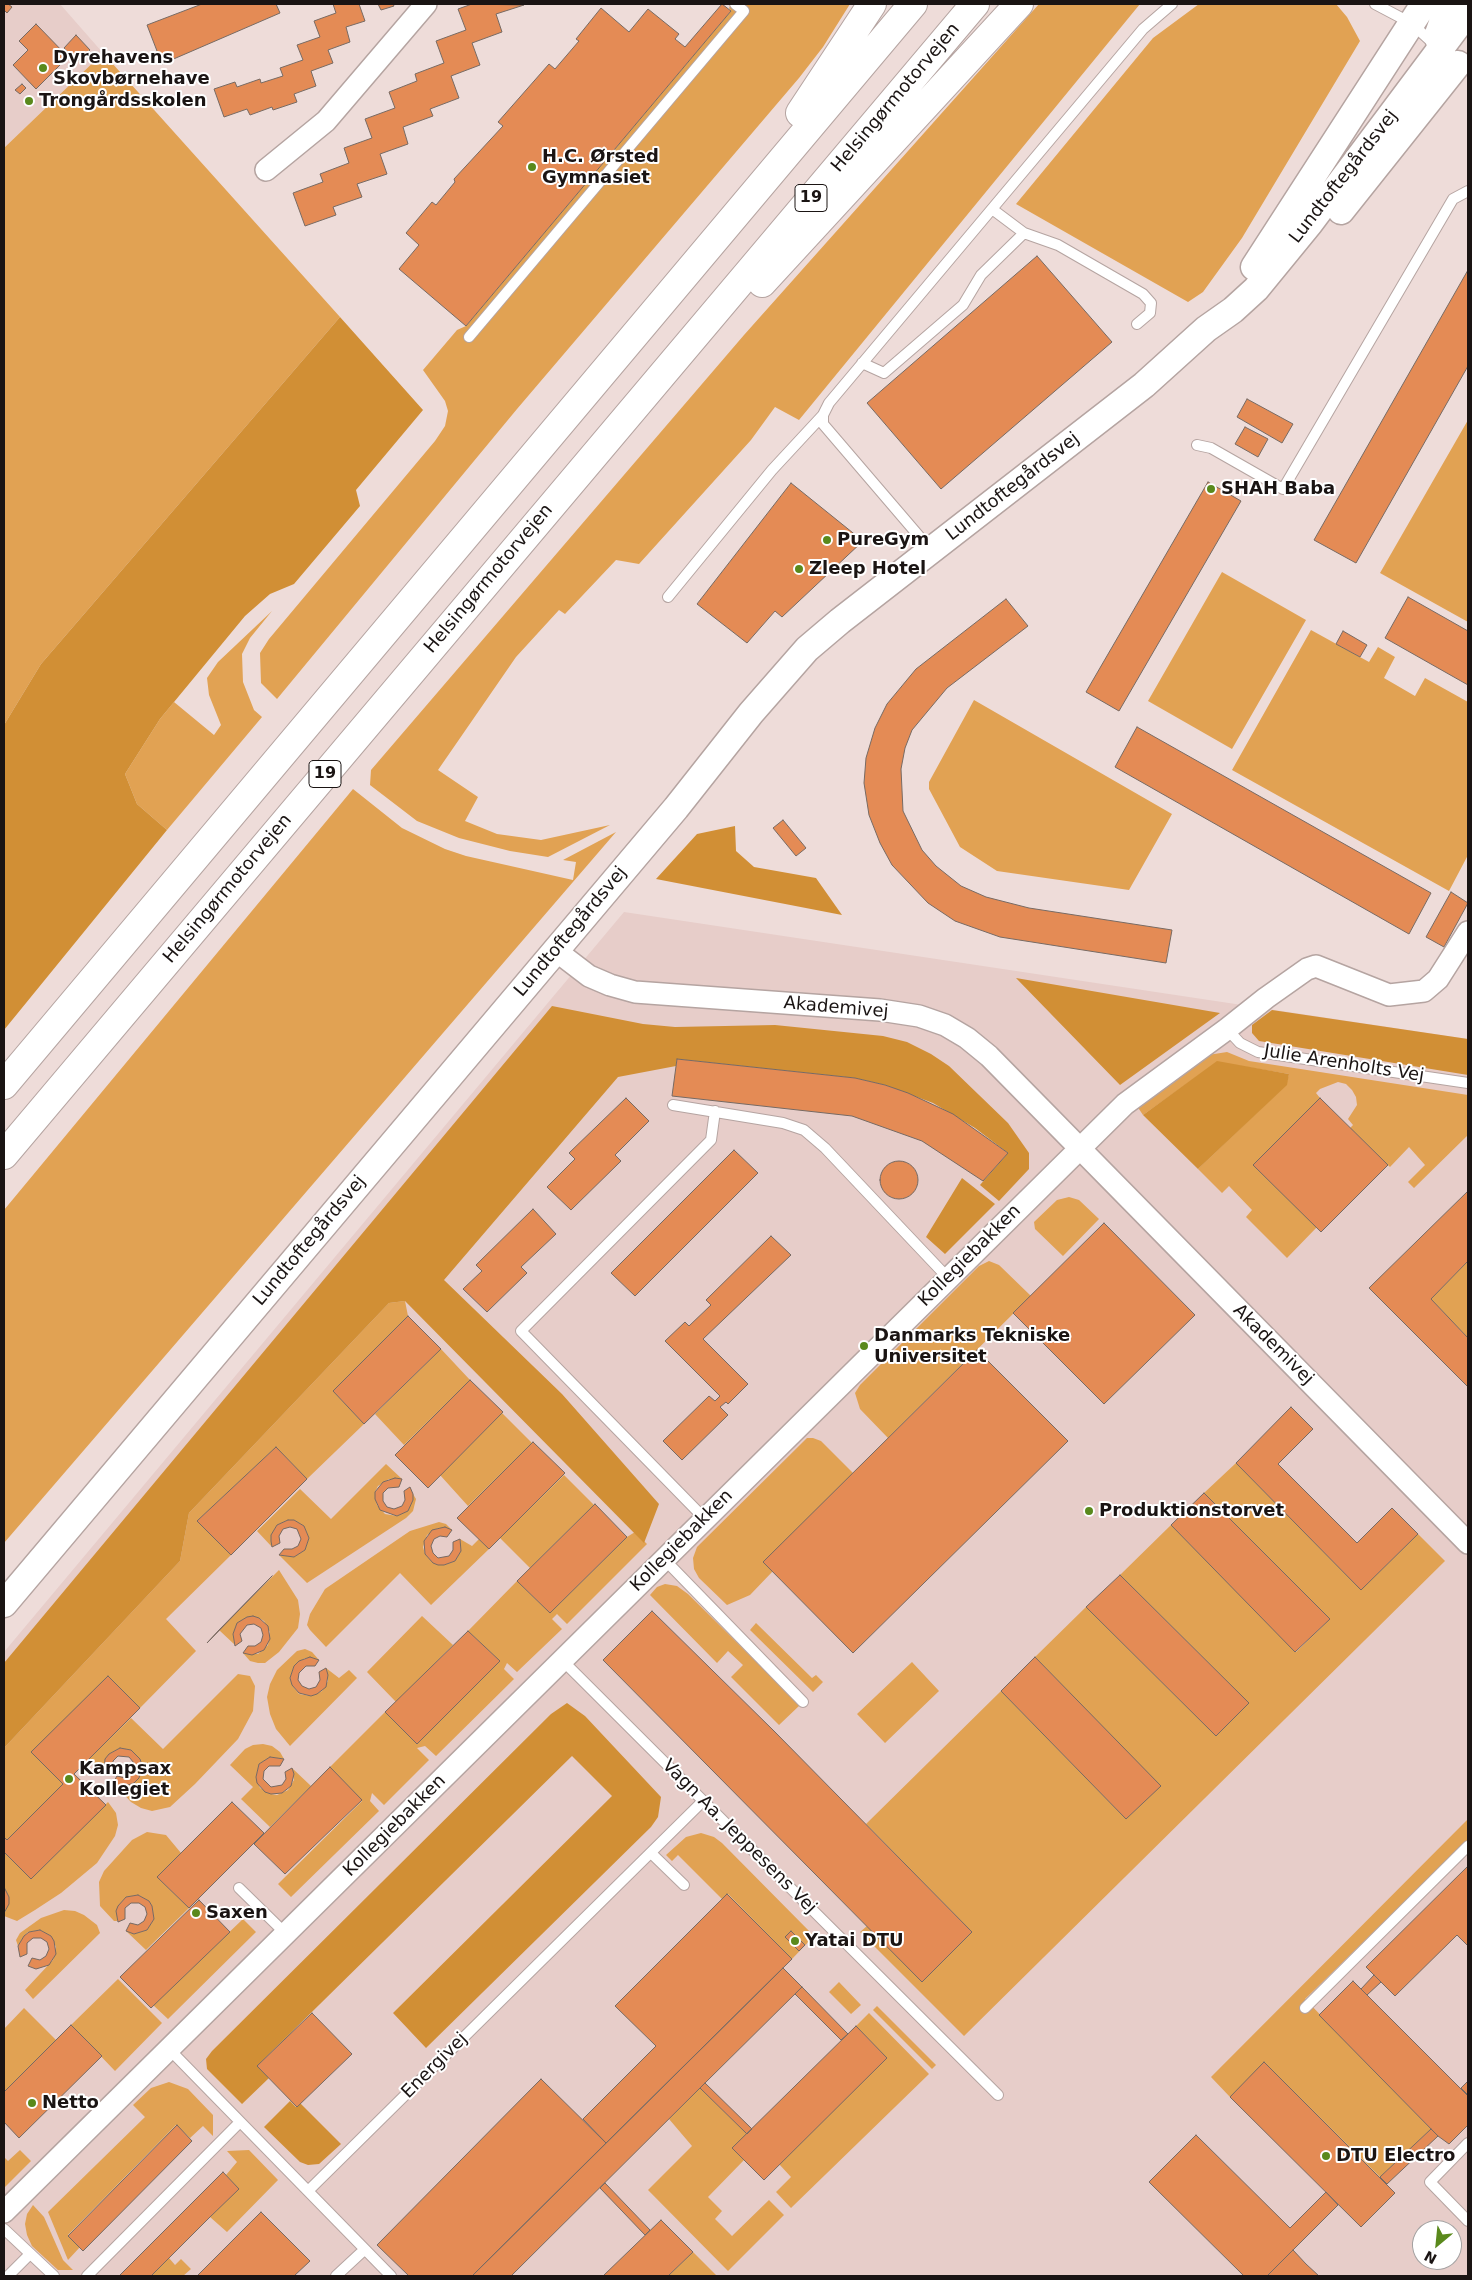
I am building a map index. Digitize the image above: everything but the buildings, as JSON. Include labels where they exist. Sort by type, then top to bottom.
[{"type":"highway","points":[[715,238],[872,4]]},
{"type":"highway","name":"19","points":[[4,1085],[913,4]]},
{"type":"highway","name":"Helsingørmotorvejen","points":[[4,1155],[975,4]]},
{"type":"highway","points":[[647,392],[723,325],[1019,4]]},
{"type":"street","points":[[266,170],[326,121],[426,4]]},
{"type":"street","points":[[1449,4],[1438,34],[1453,60]]},
{"type":"street","name":"Lundtoftegårdsvej","points":[[4,1604],[676,808],[751,712],[808,649],[840,621],[1144,385],[1206,329],[1233,310],[1256,289],[1310,223],[1453,60],[1468,12]]},
{"type":"street","name":"Lundtoftegårdsvej","points":[[1206,329],[1270,244],[1417,13]]},
{"type":"street","points":[[1078,1148],[1125,1104],[1307,969],[1316,966],[1389,995],[1424,991],[1442,973],[1468,932]]},
{"type":"street","name":"Akademivej","points":[[555,950],[589,976],[610,985],[635,992],[880,1010],[919,1016],[946,1025],[968,1038],[989,1056],[1468,1543]]},
{"type":"street","name":"Kollegiebakken","points":[[4,2212],[1078,1148]]},
{"type":"lane","points":[[469,337],[744,11],[735,4]]},
{"type":"lane","points":[[668,596],[772,470],[823,414],[829,403],[862,363],[1143,29],[1172,4]]},
{"type":"lane","points":[[1375,4],[1417,13],[1453,60]]},
{"type":"lane","points":[[1197,445],[1211,448],[1283,490],[1453,200],[1468,191]]},
{"type":"lane","points":[[992,209],[1024,233],[1058,245],[1143,294],[1151,303],[1150,313],[1137,324]]},
{"type":"lane","points":[[862,363],[884,373],[963,305],[981,275],[1024,233]]},
{"type":"lane","points":[[823,414],[823,424],[932,550]]},
{"type":"lane","name":"Julie Arenholts Vej","points":[[1227,1029],[1240,1042],[1258,1052],[1468,1083]]},
{"type":"lane","points":[[673,1105],[783,1123],[804,1130],[825,1148],[948,1278]]},
{"type":"lane","points":[[705,1518],[521,1331],[711,1140],[715,1111]]},
{"type":"lane","points":[[664,1559],[803,1702]]},
{"type":"lane","name":"Vagn Aa. Jeppesens Vej","points":[[562,1660],[998,2095]]},
{"type":"lane","name":"Energivej","points":[[308,2191],[703,1801]]},
{"type":"lane","points":[[1305,2008],[1468,1846]]},
{"type":"lane","points":[[651,1853],[684,1885]]},
{"type":"lane","points":[[239,1888],[286,1934]]},
{"type":"lane","points":[[169,2049],[391,2276]]},
{"type":"lane","points":[[87,2276],[240,2122]]},
{"type":"lane","points":[[1468,2144],[1430,2182],[1468,2221]]},
{"type":"lane","points":[[4,2229],[54,2276]]},
{"type":"lane","points":[[336,2276],[364,2250]]},
{"type":"lane","points":[[8,2276],[30,2254]]},
{"type":"shaded area","name":"Trongårdsskolen","points":[[4,4],[60,4],[103,53],[4,148]]},
{"type":"shaded area","points":[[732,4],[850,4],[823,47],[799,78],[517,409],[277,699],[261,683],[260,653],[269,639],[435,441],[445,426],[448,411],[445,401],[423,370],[457,330],[466,326],[731,11],[729,8]]},
{"type":"shaded area","points":[[1039,4],[1140,4],[799,420],[775,407],[751,440],[639,564],[616,560],[565,614],[559,610],[516,657],[438,770],[478,797],[465,821],[497,834],[541,840],[610,825],[548,857],[510,851],[459,838],[417,821],[370,785],[371,770],[744,335]]},
{"type":"shaded area","points":[[1199,4],[1336,4],[1347,17],[1360,41],[1242,238],[1203,292],[1188,302],[1016,204],[1153,38]]},
{"type":"shaded area","points":[[103,53],[340,317],[41,664],[4,725],[4,148]]},
{"type":"shaded area","points":[[340,317],[423,410],[356,490],[360,506],[294,584],[270,594],[245,616],[160,719],[125,774],[137,804],[167,830],[4,1030],[4,725],[41,664]]},
{"type":"shaded area","points":[[1468,420],[1468,622],[1380,573]]},
{"type":"shaded area","points":[[1222,572],[1306,620],[1232,749],[1148,701]]},
{"type":"shaded area","points":[[272,611],[250,638],[242,654],[243,682],[254,710],[262,717],[167,830],[137,804],[125,774],[160,719],[174,702],[214,735],[221,725],[209,695],[207,678],[218,662]]},
{"type":"shaded area","points":[[1311,630],[1369,662],[1378,647],[1395,657],[1384,678],[1415,696],[1425,678],[1468,702],[1468,855],[1449,891],[1232,770]]},
{"type":"shaded area","points":[[974,700],[1172,814],[1129,890],[997,871],[960,847],[929,789],[929,782]]},
{"type":"shaded area","points":[[353,789],[402,828],[445,849],[466,856],[573,880],[576,862],[563,860],[616,832],[4,1543],[4,1210]]},
{"type":"shaded area","points":[[735,826],[736,851],[754,867],[816,878],[842,915],[656,879],[697,834]]},
{"type":"shaded area","name":"Danmarks Tekniske Universitet","points":[[624,912],[1468,1039],[1468,2276],[4,2276],[4,1652]]},
{"type":"shaded area","points":[[1016,978],[1220,1013],[1120,1085]]},
{"type":"shaded area","points":[[552,1006],[643,1024],[675,1027],[775,1025],[883,1036],[907,1042],[949,1066],[1008,1123],[1029,1153],[1029,1169],[999,1201],[980,1185],[1008,1153],[975,1128],[933,1103],[885,1085],[855,1078],[677,1059],[676,1066],[618,1077],[444,1280],[562,1394],[659,1504],[644,1543],[405,1301],[389,1303],[189,1513],[180,1561],[4,1748],[4,1663]]},
{"type":"shaded area","points":[[1272,1010],[1468,1039],[1468,1075],[1259,1041],[1252,1033],[1252,1025]]},
{"type":"shaded area","points":[[1227,1052],[1249,1061],[1468,1095],[1468,1135],[1414,1188],[1408,1182],[1425,1165],[1409,1147],[1390,1167],[1350,1128],[1353,1125],[1348,1119],[1357,1105],[1356,1097],[1352,1090],[1346,1084],[1338,1082],[1320,1089],[1316,1093],[1320,1098],[1253,1165],[1317,1227],[1287,1258],[1246,1217],[1252,1210],[1229,1186],[1222,1193],[1198,1169],[1286,1085],[1289,1074],[1217,1062],[1143,1115],[1137,1106],[1208,1055]]},
{"type":"shaded area","points":[[1217,1061],[1289,1074],[1287,1085],[1198,1169],[1143,1115]]},
{"type":"shaded area","points":[[962,1178],[995,1204],[945,1254],[926,1237]]},
{"type":"shaded area","points":[[1069,1197],[1079,1200],[1099,1219],[1063,1256],[1035,1229],[1034,1222],[1057,1200]]},
{"type":"shaded area","points":[[989,1261],[999,1265],[1031,1296],[888,1438],[860,1409],[855,1393],[860,1385],[979,1266]]},
{"type":"shaded area","points":[[1468,1261],[1468,1338],[1431,1299]]},
{"type":"shaded area","points":[[405,1301],[408,1316],[333,1391],[364,1424],[307,1479],[276,1447],[197,1521],[231,1555],[166,1619],[196,1651],[140,1708],[108,1677],[63,1784],[7,1840],[4,1837],[4,1748],[180,1561],[189,1513],[389,1303]]},
{"type":"shaded area","points":[[441,1349],[470,1380],[404,1445],[375,1414]]},
{"type":"shaded area","points":[[502,1413],[532,1443],[468,1506],[440,1475]]},
{"type":"shaded area","points":[[807,1438],[821,1441],[853,1473],[773,1571],[750,1595],[727,1605],[699,1578],[694,1569],[693,1558],[697,1547]]},
{"type":"shaded area","points":[[1236,1463],[1361,1590],[1418,1534],[1445,1561],[964,2036],[860,1932],[867,1926],[922,1981],[972,1932],[866,1824],[1001,1691],[1126,1819],[1160,1786],[1035,1657],[1086,1607],[1216,1736],[1249,1703],[1120,1575],[1171,1525],[1296,1652],[1330,1619],[1204,1493]]},
{"type":"shaded area","points":[[386,1464],[402,1479],[389,1479],[378,1486],[375,1492],[377,1505],[385,1514],[397,1516],[408,1511],[413,1500],[413,1494],[416,1499],[413,1511],[406,1518],[307,1583],[279,1555],[294,1557],[305,1550],[309,1538],[304,1526],[294,1520],[288,1520],[277,1525],[271,1535],[272,1547],[257,1531],[300,1489],[331,1519]]},
{"type":"shaded area","points":[[564,1475],[594,1505],[530,1568],[500,1538]]},
{"type":"shaded area","points":[[439,1522],[446,1524],[452,1530],[438,1528],[427,1535],[423,1547],[425,1554],[433,1563],[444,1565],[455,1561],[461,1551],[460,1539],[472,1546],[479,1539],[489,1549],[431,1605],[400,1573],[326,1647],[307,1625],[310,1614],[325,1589],[410,1531]]},
{"type":"shaded area","points":[[635,1532],[647,1544],[567,1624],[557,1614],[552,1619],[562,1629],[517,1672],[507,1663],[504,1669],[514,1679],[436,1756],[425,1746],[417,1748],[429,1760],[384,1805],[372,1793],[370,1801],[379,1811],[291,1897],[278,1884],[362,1801],[330,1767],[385,1712],[417,1744],[500,1661],[468,1631],[517,1581],[550,1613],[627,1537]]},
{"type":"shaded area","points":[[279,1570],[298,1600],[300,1614],[298,1628],[279,1652],[265,1663],[250,1661],[243,1653],[258,1654],[268,1645],[270,1632],[264,1621],[259,1618],[248,1617],[237,1623],[233,1634],[235,1645],[219,1630]]},
{"type":"shaded area","points":[[665,1584],[677,1586],[688,1594],[800,1705],[779,1725],[731,1677],[743,1665],[728,1651],[717,1663],[650,1595],[657,1587]]},
{"type":"shaded area","points":[[422,1616],[453,1645],[396,1702],[367,1672]]},
{"type":"shaded area","points":[[756,1623],[812,1678],[816,1675],[823,1682],[813,1692],[750,1630]]},
{"type":"shaded area","points":[[305,1649],[312,1652],[319,1660],[305,1658],[294,1666],[290,1678],[292,1685],[299,1694],[311,1696],[322,1691],[328,1681],[326,1668],[339,1678],[349,1670],[357,1678],[290,1746],[276,1729],[270,1714],[267,1697],[270,1684],[277,1670],[297,1651]]},
{"type":"shaded area","points":[[912,1662],[939,1691],[885,1743],[857,1714]]},
{"type":"shaded area","points":[[238,1674],[250,1676],[255,1686],[253,1711],[238,1739],[170,1807],[152,1811],[141,1808],[131,1802],[113,1783],[122,1787],[128,1786],[139,1778],[142,1765],[140,1759],[131,1750],[120,1748],[109,1754],[104,1764],[105,1775],[89,1759],[131,1718],[163,1749]]},
{"type":"shaded area","points":[[567,1703],[585,1716],[661,1797],[658,1817],[651,1827],[426,2048],[393,2013],[612,1796],[572,1756],[257,2066],[269,2078],[242,2104],[207,2069],[206,2059],[212,2051],[551,1714]]},
{"type":"shaded area","points":[[263,1744],[272,1746],[280,1752],[284,1759],[270,1757],[259,1764],[256,1777],[260,1788],[277,1795],[288,1790],[294,1780],[292,1768],[311,1786],[270,1827],[241,1799],[253,1787],[230,1765],[245,1749],[253,1745]]},
{"type":"shaded area","points":[[108,1802],[116,1813],[118,1825],[115,1836],[97,1863],[61,1893],[17,1921],[4,1916],[9,1897],[4,1887],[4,1852],[31,1879]]},
{"type":"shaded area","points":[[1468,1819],[1468,1840],[1305,1999],[1431,2129],[1380,2177],[1265,2063],[1230,2097],[1211,2077]]},
{"type":"shaded area","points":[[147,1832],[166,1835],[181,1853],[157,1877],[189,1908],[146,1950],[126,1931],[134,1934],[147,1930],[154,1919],[152,1906],[149,1901],[138,1895],[126,1897],[118,1906],[117,1921],[114,1921],[100,1906],[99,1882],[104,1871],[132,1840]]},
{"type":"shaded area","points":[[701,1833],[714,1837],[722,1843],[814,1936],[792,1959],[728,1894],[722,1899],[678,1855],[672,1861],[666,1855],[686,1837]]},
{"type":"shaded area","points":[[64,1910],[75,1911],[84,1915],[97,1925],[100,1933],[33,1999],[25,1990],[53,1960],[56,1947],[51,1936],[40,1930],[28,1932],[18,1946],[16,1940],[20,1933],[41,1918]]},
{"type":"shaded area","points":[[243,1919],[256,1932],[168,2019],[153,2005]]},
{"type":"shaded area","points":[[118,1979],[162,2023],[115,2071],[71,2025]]},
{"type":"shaded area","points":[[839,1982],[861,2005],[851,2014],[829,1992]]},
{"type":"shaded area","points":[[877,2006],[936,2065],[932,2069],[873,2010]]},
{"type":"shaded area","points":[[24,2008],[56,2040],[4,2092],[4,2029]]},
{"type":"shaded area","points":[[869,2013],[929,2074],[791,2208],[776,2192],[791,2177],[779,2164],[886,2057],[856,2026]]},
{"type":"shaded area","points":[[169,2082],[188,2089],[213,2115],[213,2136],[203,2126],[190,2138],[176,2125],[68,2235],[80,2247],[68,2260],[48,2212],[145,2117],[133,2105],[151,2088]]},
{"type":"shaded area","points":[[700,2088],[747,2134],[744,2160],[708,2197],[722,2211],[715,2219],[732,2236],[769,2200],[784,2215],[728,2271],[648,2190],[692,2146],[669,2119]]},
{"type":"shaded area","points":[[290,2101],[296,2107],[300,2103],[341,2144],[319,2164],[308,2165],[300,2162],[264,2127]]},
{"type":"shaded area","points":[[20,2150],[31,2161],[4,2188],[4,2157],[8,2161]]},
{"type":"shaded area","points":[[249,2150],[278,2180],[227,2232],[210,2217],[238,2189],[226,2175],[237,2162],[227,2151]]},
{"type":"shaded area","points":[[33,2205],[44,2217],[63,2260],[73,2270],[58,2270],[32,2246],[25,2224],[27,2214]]},
{"type":"shaded area","points":[[693,2252],[717,2276],[668,2276]]},
{"type":"shaded area","points":[[169,2258],[175,2265],[181,2259],[191,2269],[183,2276],[151,2276]]},
{"type":"place","name":"Dyrehavens Skovbørnehave","points":[[43,68]]},
{"type":"place","name":"Trongårdsskolen","points":[[29,101]]},
{"type":"place","name":"H.C. Ørsted Gymnasiet","points":[[532,167]]},
{"type":"place","name":"SHAH Baba","points":[[1211,489]]},
{"type":"place","name":"PureGym","points":[[827,540]]},
{"type":"place","name":"Zleep Hotel","points":[[799,569]]},
{"type":"place","name":"Danmarks Tekniske Universitet","points":[[864,1346]]},
{"type":"place","name":"Produktionstorvet","points":[[1089,1511]]},
{"type":"place","name":"Kampsax Kollegiet","points":[[69,1779]]},
{"type":"place","name":"Saxen","points":[[196,1913]]},
{"type":"place","name":"Yatai DTU","points":[[795,1941]]},
{"type":"place","name":"Netto","points":[[32,2103]]},
{"type":"place","name":"DTU Electro","points":[[1326,2156]]}]
